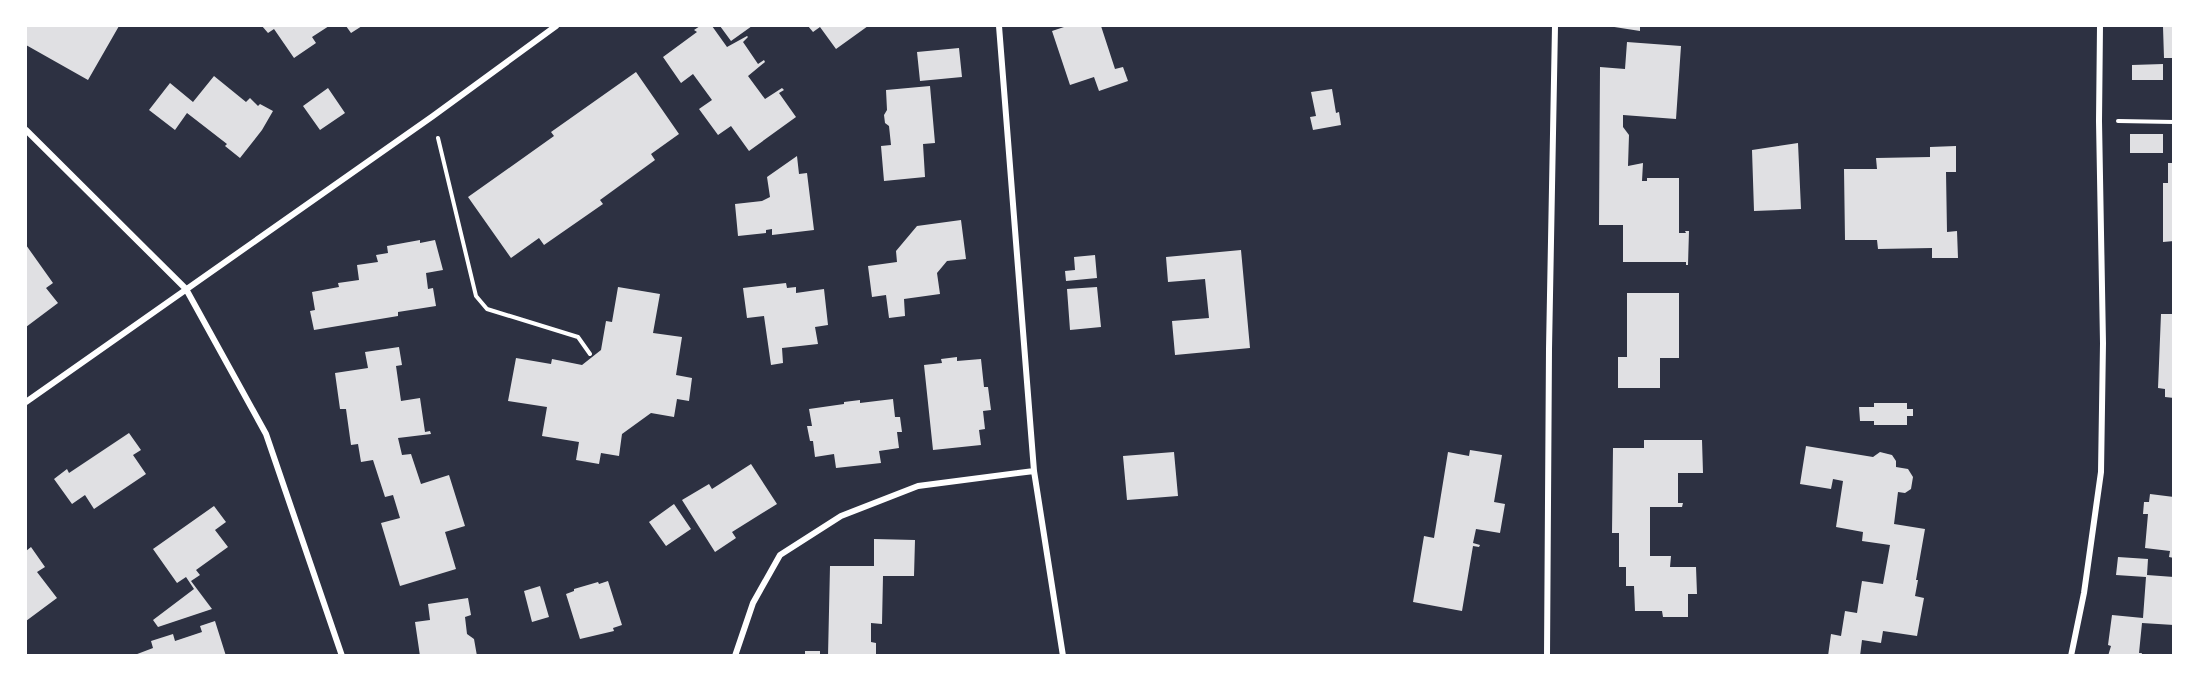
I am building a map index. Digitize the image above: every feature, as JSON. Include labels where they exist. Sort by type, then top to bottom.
[{"type":"street","points":[[26,402],[433,116],[556,26]]},
{"type":"street","points":[[999,26],[1034,471],[1063,656]]},
{"type":"street","points":[[1547,656],[1549,337],[1555,26]]},
{"type":"street","points":[[2071,656],[2084,593],[2101,472],[2103,343],[2099,121],[2100,26]]},
{"type":"street","points":[[26,130],[186,289],[266,434],[342,656]]},
{"type":"street","points":[[735,656],[753,603],[780,555],[841,516],[918,486],[1034,471]]},
{"type":"path","points":[[433,116],[476,296],[487,309],[578,338],[590,354]]},
{"type":"path","points":[[2099,121],[2174,122]]},
{"type":"building","points":[[26,26],[119,26],[88,80],[26,45]]},
{"type":"building","points":[[262,26],[329,26],[312,37],[316,43],[294,58],[274,29],[268,33]]},
{"type":"building","points":[[346,26],[362,26],[351,33]]},
{"type":"building","points":[[700,26],[712,26],[727,47],[747,36],[743,42],[758,64],[764,60],[765,62],[748,76],[765,99],[782,88],[784,90],[779,93],[796,117],[749,151],[731,126],[718,135],[699,109],[712,100],[693,74],[681,83],[663,57],[697,32],[694,30]]},
{"type":"building","points":[[720,26],[752,26],[731,41]]},
{"type":"building","points":[[808,26],[868,26],[836,49],[820,27],[813,32]]},
{"type":"building","points":[[1067,26],[1101,26],[1115,69],[1123,67],[1128,81],[1099,91],[1094,77],[1070,85],[1052,31]]},
{"type":"building","points":[[1608,26],[1640,26],[1640,31]]},
{"type":"building","points":[[2163,27],[2174,27],[2174,58],[2164,58]]},
{"type":"building","points":[[1627,42],[1681,46],[1676,119],[1623,115],[1623,127],[1629,135],[1628,166],[1643,163],[1642,181],[1647,181],[1647,178],[1679,178],[1679,233],[1689,231],[1688,265],[1686,262],[1623,262],[1623,225],[1599,225],[1600,67],[1625,69]]},
{"type":"building","points":[[959,48],[962,77],[920,81],[917,52]]},
{"type":"building","points":[[2163,64],[2163,80],[2132,80],[2132,65]]},
{"type":"building","points":[[636,72],[679,134],[651,154],[655,160],[600,200],[603,204],[544,245],[539,238],[511,258],[468,197],[554,136],[551,132]]},
{"type":"building","points":[[214,76],[246,102],[250,98],[258,106],[260,104],[273,111],[262,130],[240,158],[225,146],[227,144],[187,113],[175,130],[149,110],[170,83],[193,102]]},
{"type":"building","points":[[930,86],[935,143],[923,144],[925,177],[884,181],[881,146],[891,145],[889,126],[885,123],[884,115],[887,110],[886,90]]},
{"type":"building","points":[[328,88],[345,113],[320,130],[303,106]]},
{"type":"building","points":[[1332,89],[1336,113],[1339,112],[1341,125],[1313,130],[1310,117],[1316,116],[1311,92]]},
{"type":"building","points":[[2130,134],[2163,134],[2163,153],[2130,153]]},
{"type":"building","points":[[1798,143],[1801,209],[1754,211],[1752,150]]},
{"type":"building","points":[[1956,146],[1956,172],[1946,172],[1947,232],[1957,231],[1958,258],[1932,258],[1932,248],[1878,249],[1877,240],[1845,240],[1844,169],[1877,169],[1876,158],[1930,157],[1930,147]]},
{"type":"building","points":[[797,156],[799,174],[807,173],[814,230],[772,235],[772,229],[766,230],[766,233],[738,236],[735,204],[762,201],[770,197],[767,177]]},
{"type":"building","points":[[2168,163],[2174,163],[2174,241],[2163,242],[2163,183],[2168,183]]},
{"type":"building","points":[[961,220],[966,259],[947,261],[937,273],[940,294],[904,299],[905,316],[889,318],[886,295],[872,297],[868,266],[897,262],[896,251],[917,226]]},
{"type":"building","points":[[420,240],[420,243],[435,240],[443,270],[426,273],[428,289],[433,288],[436,306],[398,312],[398,316],[314,330],[310,311],[315,310],[312,292],[339,287],[338,283],[359,280],[357,265],[378,262],[376,255],[388,253],[387,246]]},
{"type":"building","points":[[26,245],[53,283],[46,288],[58,303],[26,327]]},
{"type":"building","points":[[1241,250],[1250,348],[1175,355],[1172,321],[1209,318],[1205,279],[1168,282],[1166,257]]},
{"type":"building","points":[[1095,255],[1097,278],[1066,281],[1065,271],[1075,270],[1074,257]]},
{"type":"building","points":[[786,283],[787,288],[796,287],[796,293],[824,289],[828,325],[815,327],[818,344],[782,348],[783,363],[771,365],[764,316],[747,318],[743,288]]},
{"type":"building","points":[[618,287],[660,294],[653,333],[682,337],[676,375],[692,378],[689,401],[677,399],[674,417],[651,413],[622,434],[619,456],[601,453],[599,464],[576,460],[579,442],[542,436],[547,407],[508,401],[516,358],[551,364],[552,359],[582,365],[601,350],[606,321],[612,322]]},
{"type":"building","points":[[1097,287],[1101,327],[1070,330],[1067,289]]},
{"type":"building","points":[[1627,293],[1679,293],[1679,358],[1660,358],[1660,388],[1618,388],[1618,357],[1627,357]]},
{"type":"building","points":[[2161,314],[2174,314],[2174,398],[2165,397],[2165,389],[2158,388]]},
{"type":"building","points":[[399,347],[402,365],[396,366],[401,401],[420,398],[425,432],[430,431],[431,434],[398,438],[402,455],[411,454],[421,484],[449,475],[465,526],[445,532],[456,569],[400,586],[381,523],[400,518],[393,495],[385,497],[373,460],[361,462],[358,444],[351,445],[346,409],[340,409],[335,373],[368,368],[365,352]]},
{"type":"building","points":[[957,357],[957,361],[981,359],[984,387],[988,387],[991,410],[983,411],[985,429],[979,430],[981,445],[933,450],[924,365],[942,363],[941,359]]},
{"type":"building","points":[[893,399],[895,417],[900,417],[902,432],[897,432],[899,448],[879,451],[881,463],[836,468],[834,454],[815,457],[813,441],[810,441],[807,426],[812,426],[809,409],[860,400],[860,403]]},
{"type":"building","points":[[1874,403],[1907,403],[1907,409],[1913,409],[1913,416],[1907,416],[1907,425],[1874,425],[1874,421],[1860,421],[1859,407],[1874,407]]},
{"type":"building","points":[[129,433],[141,450],[133,455],[146,474],[94,509],[85,495],[72,504],[54,479],[67,469],[69,473]]},
{"type":"building","points":[[1644,440],[1702,440],[1703,473],[1678,473],[1678,503],[1683,503],[1682,507],[1650,507],[1650,556],[1671,556],[1670,567],[1696,567],[1697,594],[1688,594],[1688,617],[1663,617],[1662,611],[1635,611],[1634,586],[1626,586],[1626,567],[1619,567],[1619,533],[1612,533],[1613,448],[1644,448]]},
{"type":"building","points":[[1806,446],[1873,457],[1880,452],[1892,455],[1896,461],[1896,467],[1908,469],[1913,477],[1911,489],[1905,493],[1898,492],[1894,524],[1925,529],[1916,580],[1918,580],[1915,596],[1924,598],[1917,636],[1883,631],[1881,643],[1862,640],[1860,656],[1828,656],[1831,634],[1841,636],[1845,611],[1857,613],[1862,581],[1883,584],[1890,545],[1862,541],[1863,532],[1836,527],[1843,481],[1833,479],[1831,489],[1800,484]]},
{"type":"building","points":[[1470,450],[1502,455],[1494,502],[1505,504],[1500,533],[1476,529],[1473,543],[1480,545],[1479,547],[1473,546],[1462,611],[1413,602],[1424,536],[1434,538],[1448,452],[1469,456]]},
{"type":"building","points":[[1174,452],[1178,496],[1127,500],[1123,456]]},
{"type":"building","points":[[751,464],[777,504],[732,532],[736,538],[715,552],[682,500],[709,484],[712,489]]},
{"type":"building","points":[[2150,494],[2174,497],[2174,558],[2169,557],[2170,551],[2145,548],[2148,514],[2143,514],[2144,502],[2149,502]]},
{"type":"building","points":[[674,504],[691,529],[666,546],[649,522]]},
{"type":"building","points":[[214,506],[226,522],[215,530],[228,547],[196,570],[200,575],[191,581],[212,609],[158,627],[153,620],[194,589],[186,577],[177,583],[153,549]]},
{"type":"building","points":[[874,539],[915,540],[914,576],[883,576],[882,624],[871,623],[871,642],[876,643],[876,656],[828,656],[830,566],[874,566]]},
{"type":"building","points":[[31,547],[45,567],[37,572],[57,598],[26,621],[26,551]]},
{"type":"building","points":[[2118,557],[2148,559],[2147,575],[2174,577],[2174,625],[2142,623],[2139,653],[2142,653],[2141,656],[2108,656],[2111,646],[2108,645],[2112,615],[2143,618],[2146,577],[2116,575]]},
{"type":"building","points":[[608,581],[622,625],[613,628],[614,631],[580,639],[566,594],[574,589]]},
{"type":"building","points":[[540,586],[549,617],[532,622],[524,591]]},
{"type":"building","points":[[468,598],[471,615],[465,617],[467,634],[474,639],[477,656],[420,656],[415,622],[430,620],[428,604]]},
{"type":"building","points":[[215,621],[226,656],[132,656],[153,648],[151,641],[173,634],[175,641],[202,632],[200,626]]},
{"type":"building","points":[[805,651],[820,651],[820,656],[805,656]]}]
